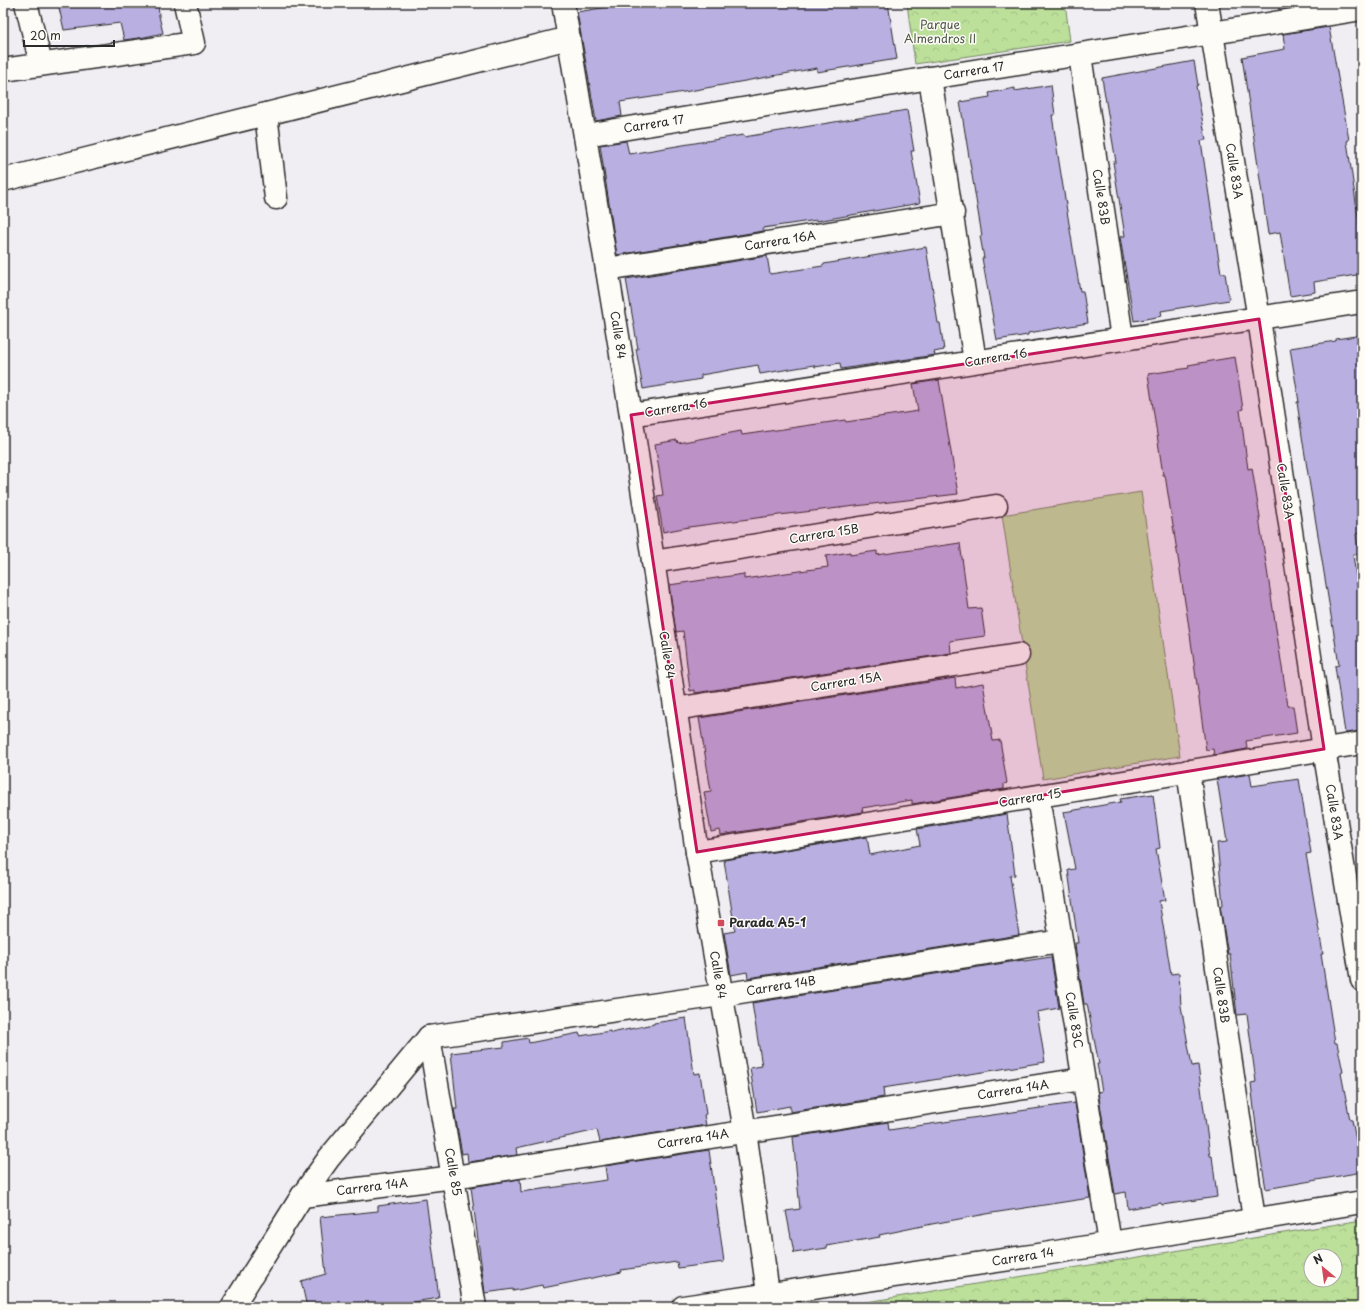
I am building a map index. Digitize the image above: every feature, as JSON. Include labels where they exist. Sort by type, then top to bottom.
[{"type":"street","points":[[26,3],[41,64]]},
{"type":"street","points":[[3,70],[194,43],[185,3]]},
{"type":"street","name":"Calle 84","points":[[564,3],[631,415],[697,852],[745,1131],[769,1301]]},
{"type":"street","name":"Calle 83A","points":[[1207,3],[1259,318],[1324,749],[1362,980]]},
{"type":"street","name":"Carrera 17","points":[[586,135],[1362,9]]},
{"type":"street","points":[[3,180],[569,38]]},
{"type":"street","name":"Calle 83B","points":[[1080,55],[1122,338]]},
{"type":"street","points":[[930,78],[953,213],[975,361]]},
{"type":"street","points":[[266,114],[276,198]]},
{"type":"street","name":"Carrera 16A","points":[[608,269],[953,213]]},
{"type":"street","name":"Carrera 16","points":[[631,415],[1362,302]]},
{"type":"street","name":"Carrera 15B","points":[[652,562],[996,506]]},
{"type":"street","name":"Carrera 15A","points":[[675,709],[1018,655]]},
{"type":"street","name":"Carrera 15","points":[[697,852],[1362,743]]},
{"type":"street","name":"Calle 83B","points":[[1188,771],[1254,1219]]},
{"type":"street","name":"Calle 83C","points":[[1038,797],[1110,1243]]},
{"type":"street","name":"Carrera 14B","points":[[429,1037],[721,995],[1061,941]]},
{"type":"street","points":[[232,1307],[302,1196],[329,1158],[429,1037]]},
{"type":"street","name":"Calle 85","points":[[429,1037],[475,1307]]},
{"type":"street","name":"Carrera 14A","points":[[302,1196],[454,1177],[1083,1079]]},
{"type":"street","name":"Carrera 14","points":[[683,1307],[769,1301],[1362,1202]]},
{"type":"highlighted area","points":[[1259,319],[1324,749],[697,852],[631,415]]},
{"type":"green space","name":"Parque Almendros II","points":[[907,3],[1065,3],[1070,41],[915,64]]},
{"type":"green space","points":[[1141,492],[1180,756],[1043,779],[1002,515]]},
{"type":"green space","points":[[1362,1220],[1362,1307],[837,1307]]},
{"type":"building","points":[[58,3],[158,3],[163,33],[124,40],[120,23],[64,30]]},
{"type":"building","points":[[632,3],[888,3],[897,59],[817,72],[817,68],[620,102],[622,116],[596,121],[577,12]]},
{"type":"building","points":[[1278,3],[1320,3],[1279,10]]},
{"type":"building","points":[[1329,27],[1349,140],[1347,141],[1362,244],[1362,274],[1314,282],[1315,292],[1290,296],[1280,232],[1268,234],[1242,57],[1285,49],[1283,34]]},
{"type":"building","points":[[1194,61],[1198,85],[1196,86],[1206,140],[1201,141],[1221,273],[1225,273],[1229,300],[1161,311],[1162,316],[1134,321],[1120,237],[1125,236],[1113,162],[1116,162],[1102,78]]},
{"type":"building","points":[[1051,85],[1055,115],[1052,115],[1059,162],[1080,291],[1083,291],[1088,323],[997,340],[982,258],[984,258],[980,236],[982,236],[960,102],[990,97],[989,93],[1015,88],[1015,91]]},
{"type":"building","points":[[907,110],[914,151],[911,151],[920,203],[817,221],[763,228],[763,231],[617,255],[600,145],[626,141],[629,154]]},
{"type":"building","points":[[926,247],[938,323],[940,323],[944,350],[934,352],[935,355],[841,369],[840,363],[815,367],[814,365],[760,374],[758,365],[701,375],[701,379],[643,389],[626,279],[767,256],[770,274]]},
{"type":"building","points":[[1362,335],[1362,533],[1356,534],[1359,554],[1353,555],[1362,618],[1362,731],[1345,733],[1335,666],[1339,665],[1303,443],[1297,402],[1299,402],[1290,348],[1336,341],[1336,339]]},
{"type":"building","points":[[1235,357],[1243,409],[1240,410],[1248,469],[1252,468],[1288,706],[1293,706],[1297,733],[1246,741],[1247,749],[1214,755],[1213,749],[1206,750],[1190,634],[1165,475],[1163,475],[1148,374],[1189,368],[1188,365]]},
{"type":"building","points":[[939,380],[958,494],[779,515],[663,532],[657,496],[663,495],[655,444],[677,440],[678,443],[741,431],[742,435],[918,411],[913,384]]},
{"type":"building","points":[[960,543],[969,609],[981,608],[985,636],[950,641],[951,653],[695,693],[695,690],[690,691],[683,631],[676,632],[669,585],[744,574],[744,579],[828,567],[826,556],[850,552],[850,555],[877,551],[877,555]]},
{"type":"building","points":[[955,678],[956,688],[983,683],[993,741],[1000,740],[1007,783],[1004,784],[1004,789],[912,804],[912,800],[862,808],[863,812],[721,835],[720,830],[711,832],[704,792],[711,791],[699,718]]},
{"type":"building","points":[[1250,774],[1252,786],[1299,779],[1311,853],[1306,854],[1323,954],[1321,954],[1335,1043],[1337,1043],[1350,1120],[1352,1120],[1362,1171],[1266,1189],[1257,1135],[1251,1083],[1256,1082],[1247,1014],[1237,1015],[1230,954],[1228,954],[1220,906],[1223,905],[1217,843],[1227,842],[1217,779]]},
{"type":"building","points":[[1153,794],[1160,848],[1156,849],[1165,900],[1159,901],[1171,974],[1179,973],[1181,1006],[1192,1066],[1198,1065],[1217,1197],[1162,1205],[1161,1203],[1128,1209],[1126,1192],[1115,1194],[1098,1092],[1102,1091],[1097,1064],[1099,1064],[1087,1004],[1084,1004],[1076,952],[1075,943],[1078,943],[1068,870],[1075,869],[1064,812],[1121,802],[1120,799]]},
{"type":"building","points":[[1007,814],[1015,875],[1010,876],[1019,935],[748,978],[747,972],[731,975],[724,933],[735,931],[724,860],[867,837],[870,855],[920,845],[917,829]]},
{"type":"building","points":[[1051,957],[1059,1008],[1037,1012],[1045,1062],[883,1088],[884,1097],[790,1112],[790,1106],[757,1112],[750,1068],[762,1066],[752,1003],[1023,960]]},
{"type":"building","points":[[686,1018],[694,1074],[700,1073],[706,1114],[704,1115],[706,1125],[600,1142],[597,1130],[516,1148],[517,1155],[468,1162],[467,1153],[462,1154],[454,1109],[457,1109],[451,1053],[504,1047],[504,1042],[528,1038],[529,1043],[579,1033],[580,1036],[610,1031],[611,1033],[654,1023]]},
{"type":"building","points":[[1075,1103],[1090,1198],[932,1224],[879,1235],[880,1237],[794,1253],[786,1211],[800,1209],[793,1137],[888,1122],[889,1130]]},
{"type":"building","points":[[709,1150],[724,1262],[678,1268],[677,1262],[621,1270],[622,1272],[543,1288],[542,1285],[513,1291],[513,1289],[485,1293],[471,1187],[520,1179],[521,1192],[607,1180],[605,1166]]},
{"type":"building","points":[[426,1199],[439,1298],[406,1303],[407,1307],[307,1307],[301,1281],[326,1274],[320,1217],[378,1211],[378,1206]]},
{"type":"place","name":"Parada A5-1","points":[[721,923]]}]
